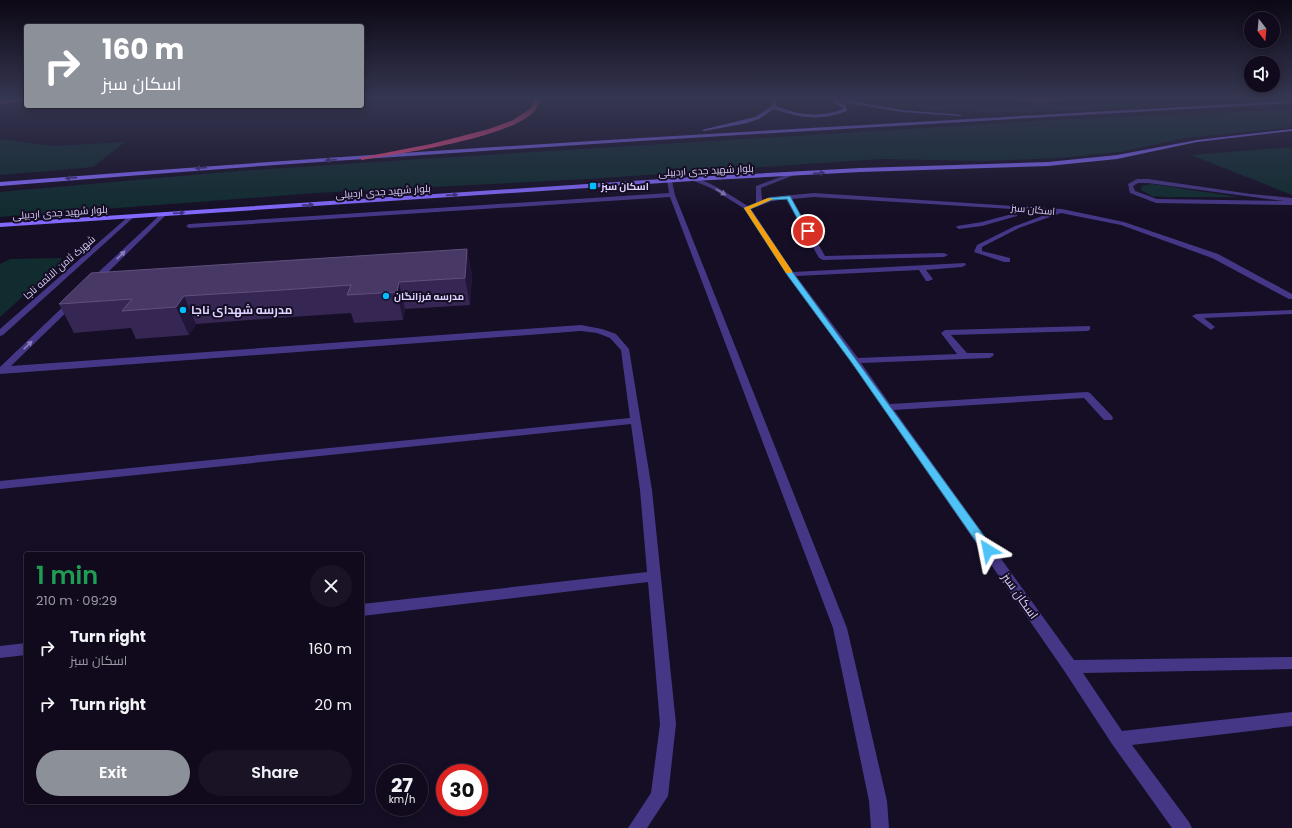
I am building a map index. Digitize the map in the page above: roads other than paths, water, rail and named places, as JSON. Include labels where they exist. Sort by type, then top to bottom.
[{"type":"highway","points":[[362,158],[469,137]]},
{"type":"main road","points":[[617,141],[653,137]]},
{"type":"main road","points":[[0,184],[226,166],[692,137]]},
{"type":"main road","name":"بلوار شهید جدی اردبیلی","points":[[0,225],[692,179],[1048,164],[1088,161],[1205,140],[1234,137]]},
{"type":"street","points":[[759,203],[758,187],[794,174]]},
{"type":"street","name":"اسکان سبز","points":[[692,179],[713,187],[747,208],[791,274],[855,361],[1070,667],[1118,739],[1182,828]]},
{"type":"street","points":[[669,181],[672,195],[840,628],[878,801],[880,828]]},
{"type":"street","points":[[1292,200],[1251,196],[1148,181],[1137,181],[1130,185],[1132,192],[1156,201],[1292,203]]},
{"type":"street","points":[[189,226],[672,195]]},
{"type":"street","name":"اسکان سبز","points":[[747,208],[770,199],[822,195],[1062,211],[1122,223],[1215,256],[1292,297]]},
{"type":"street","points":[[788,197],[823,258],[944,255]]},
{"type":"street","points":[[959,227],[982,224],[1015,215],[1015,207]]},
{"type":"street","points":[[1007,260],[978,252],[979,246],[1017,227],[1062,211]]},
{"type":"street","points":[[87,288],[164,214]]},
{"type":"street","name":"شهرک ثامن الائمه ناجا","points":[[0,333],[132,216]]},
{"type":"street","points":[[808,231],[823,231]]},
{"type":"street","points":[[791,274],[962,265]]},
{"type":"street","points":[[921,268],[929,279]]},
{"type":"street","points":[[1,371],[75,299]]},
{"type":"street","points":[[1211,327],[1196,316],[1292,312]]},
{"type":"street","points":[[1,371],[581,328],[598,331],[613,336],[625,349],[646,490],[668,724],[660,796],[637,828]]},
{"type":"street","points":[[964,356],[945,333],[1087,328]]},
{"type":"street","points":[[855,361],[990,354]]},
{"type":"street","points":[[886,407],[1087,395],[1108,418]]},
{"type":"street","points":[[0,485],[636,420]]},
{"type":"street","points":[[364,610],[654,576]]},
{"type":"street","points":[[0,652],[24,648]]},
{"type":"street","points":[[1070,667],[1292,663]]},
{"type":"street","points":[[1118,739],[1292,719]]},
{"type":"place","name":"اسکان سبز","points":[[593,186]]},
{"type":"place","name":"مدرسه فرزانگان","points":[[386,296]]},
{"type":"place","name":"مدرسه شهدای ناجا","points":[[183,310]]}]
